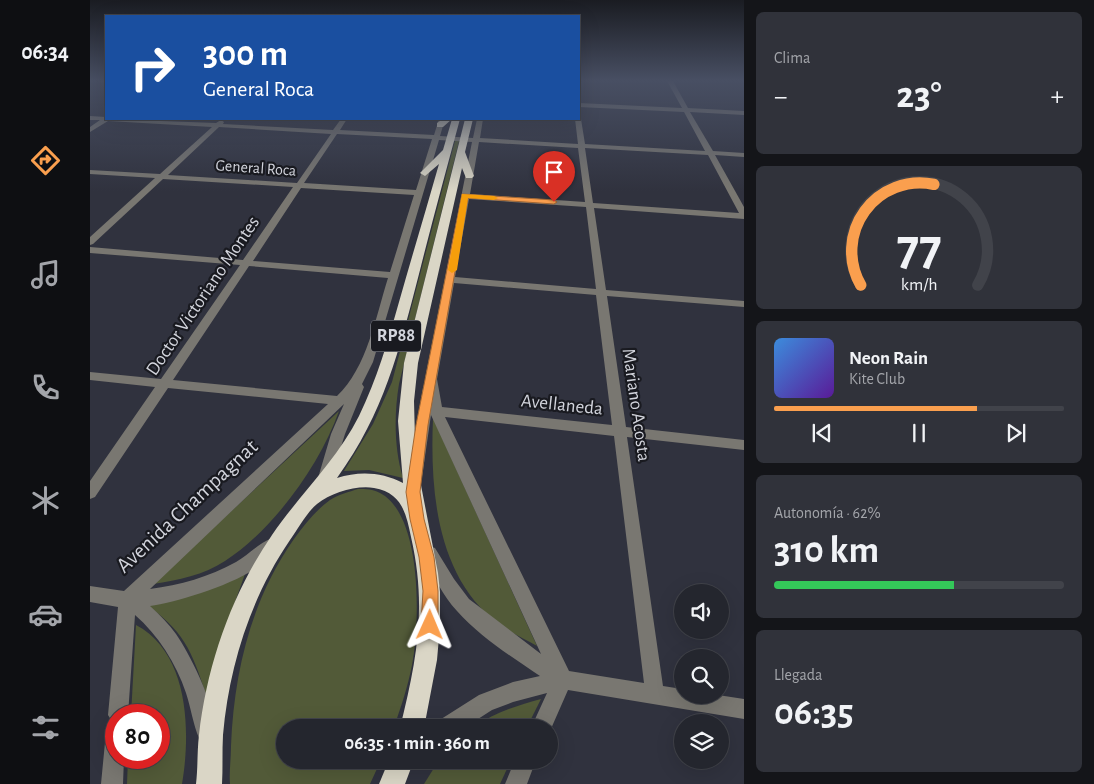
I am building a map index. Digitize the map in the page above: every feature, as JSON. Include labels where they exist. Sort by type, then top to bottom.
[{"type":"highway","points":[[449,120],[465,140]]},
{"type":"highway","points":[[465,140],[473,120]]},
{"type":"highway","name":"Avenida Champagnat","points":[[210,777],[212,728],[225,661],[236,629],[258,576],[291,523],[323,483],[360,429],[385,374],[440,160],[447,151],[465,140]]},
{"type":"highway","name":"Avenida Champagnat","points":[[414,719],[427,659],[430,625],[426,557],[418,525],[413,492],[406,421],[408,376],[440,160],[465,140]]},
{"type":"highway","name":"RP88","points":[[291,523],[315,498],[335,485],[351,481],[373,480],[386,483],[404,494],[412,505],[418,525]]},
{"type":"highway","points":[[392,784],[398,769]]},
{"type":"street","points":[[90,118],[105,119]]},
{"type":"street","points":[[690,118],[744,215]]},
{"type":"street","points":[[90,130],[105,120]]},
{"type":"street","points":[[123,120],[335,132],[440,160],[465,140],[744,155]]},
{"type":"street","points":[[90,242],[224,120]]},
{"type":"street","name":"Doctor Victoriano Montes","points":[[90,493],[343,120]]},
{"type":"street","name":"Avenida Champagnat","points":[[413,492],[431,379],[451,280],[465,196],[465,140],[479,120]]},
{"type":"street","name":"Mariano Acosta","points":[[578,120],[655,696]]},
{"type":"street","name":"Avenida Champagnat","points":[[323,483],[338,434],[364,370],[425,173],[440,160],[441,122]]},
{"type":"street","name":"General Roca","points":[[90,172],[419,192]]},
{"type":"street","points":[[465,196],[744,215]]},
{"type":"street","points":[[90,250],[394,276]]},
{"type":"street","points":[[451,280],[744,304]]},
{"type":"street","name":"Avenida Champagnat","points":[[119,704],[127,599],[340,401],[350,391],[364,370]]},
{"type":"street","points":[[90,376],[340,401]]},
{"type":"street","name":"Avenida Champagnat","points":[[431,379],[436,411],[563,680]]},
{"type":"street","name":"Avellaneda","points":[[436,411],[744,445]]},
{"type":"street","points":[[90,594],[127,599],[168,595],[224,575],[257,556],[291,523]]},
{"type":"street","points":[[418,525],[438,570],[463,605],[498,636],[563,680]]},
{"type":"street","points":[[127,599],[150,617],[171,642],[179,656],[196,696],[205,724],[210,777]]},
{"type":"street","points":[[545,719],[563,680]]},
{"type":"street","points":[[459,719],[486,702],[513,692],[563,680],[744,709]]},
{"type":"street","points":[[112,784],[113,769]]},
{"type":"street","points":[[392,784],[403,769]]},
{"type":"street","points":[[516,784],[522,769]]},
{"type":"green space","points":[[455,141],[459,141],[399,384],[396,407],[396,431],[398,455],[403,478],[369,470],[344,471],[373,424],[392,382]]},
{"type":"green space","points":[[339,411],[320,453],[293,495],[243,548],[208,570],[172,581],[153,584]]},
{"type":"green space","points":[[433,418],[537,646],[500,625],[479,606],[462,583],[450,558],[441,531],[436,503],[432,446]]},
{"type":"green space","points":[[358,489],[369,489],[380,493],[394,505],[404,524],[411,547],[417,599],[415,647],[406,689],[397,719],[276,719],[276,769],[377,769],[370,784],[230,784],[236,691],[241,664],[256,612],[279,562],[294,539],[315,513],[333,498]]},
{"type":"green space","points":[[245,574],[218,649],[206,695],[196,665],[184,642],[168,622],[144,603]]},
{"type":"green space","points":[[136,625],[154,638],[167,654],[176,674],[182,695],[185,718],[185,763],[182,784],[127,784],[128,769],[170,769],[170,704],[132,704]]},
{"type":"green space","points":[[541,699],[531,719],[488,719],[506,710]]},
{"type":"green space","points":[[433,769],[507,769],[500,784],[424,784]]},
{"type":"slow traffic","points":[[452,270],[465,196],[494,198]]},
{"type":"route","points":[[430,625],[430,591],[426,557],[413,492],[422,425],[451,280],[465,196],[554,202]]}]
